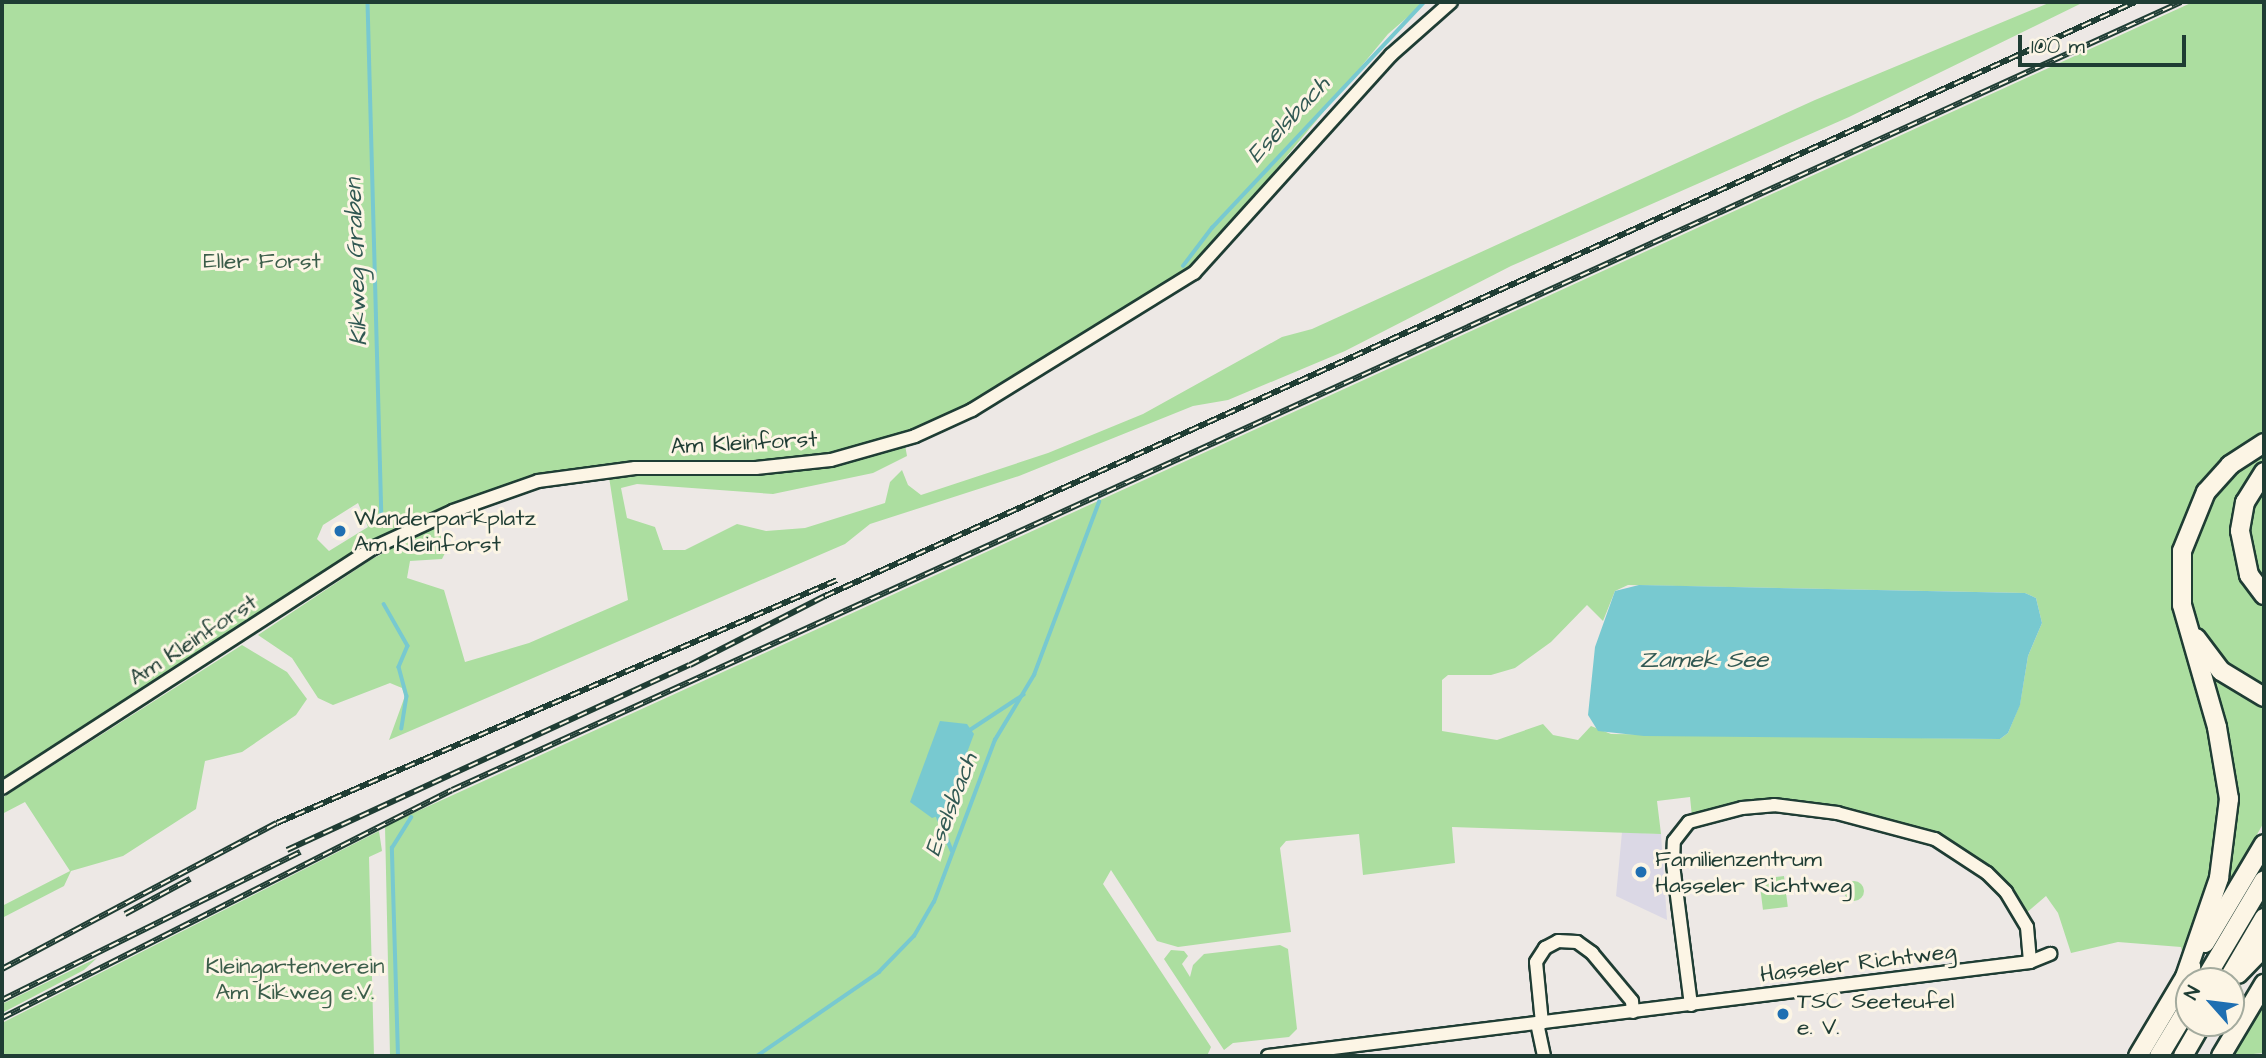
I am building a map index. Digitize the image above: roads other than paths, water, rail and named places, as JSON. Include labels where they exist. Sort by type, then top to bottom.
[{"type":"highway","points":[[2188,967],[2219,877],[2229,799],[2226,763],[2179,580],[2193,517],[2223,472],[2264,443]]},
{"type":"highway","points":[[2264,472],[2245,502],[2240,531],[2249,575],[2264,595]]},
{"type":"highway","points":[[2189,626],[2221,671],[2264,697]]},
{"type":"highway","points":[[2191,967],[2264,844]]},
{"type":"highway","points":[[2212,967],[2264,880]]},
{"type":"highway","points":[[2237,967],[2264,918]]},
{"type":"highway","points":[[2243,967],[2264,947]]},
{"type":"highway","points":[[2221,1056],[2264,984]]},
{"type":"highway","points":[[2138,1056],[2175,994]]},
{"type":"highway","points":[[2159,1056],[2175,1029]]},
{"type":"highway","points":[[2182,1056],[2194,1037]]},
{"type":"street","name":"Am Kleinforst","points":[[2,788],[373,548],[453,511],[538,481],[635,467],[756,468],[831,460],[915,436],[972,410],[1194,273],[1391,55],[1451,2]]},
{"type":"street","points":[[1691,1005],[1673,864],[1674,841],[1689,822],[1742,808],[1774,805],[1836,813],[1935,839],[1987,873],[2006,892],[2027,927],[2030,962]]},
{"type":"street","points":[[1544,1056],[1536,962],[1545,948],[1558,941],[1577,942],[1592,953],[1632,1001],[1633,1012]]},
{"type":"street","name":"Hasseler Richtweg","points":[[1268,1056],[2030,962],[2050,954]]},
{"type":"water","name":"Zamek See","points":[[1639,585],[2025,593],[2036,598],[2042,623],[2028,656],[2020,705],[2008,733],[2000,739],[1644,736],[1598,731],[1588,715],[1595,647],[1615,591]]},
{"type":"water","points":[[940,721],[967,724],[974,734],[944,814],[932,818],[910,802]]},
{"type":"waterway","name":"Kikweg Graben","points":[[368,2],[382,522]]},
{"type":"waterway","name":"Eselsbach","points":[[1183,266],[1212,228],[1424,2]]},
{"type":"waterway","name":"Eselsbach","points":[[757,1056],[879,972],[914,936],[934,902],[995,740],[1034,675],[1099,502]]},
{"type":"waterway","name":"Kikweg Graben","points":[[384,604],[408,646],[399,667],[407,696],[402,729]]},
{"type":"waterway","points":[[970,730],[1023,695]]},
{"type":"waterway","points":[[938,816],[952,850]]},
{"type":"waterway","name":"Kikweg Graben","points":[[398,1056],[392,848],[411,817]]},
{"type":"railway","points":[[287,850],[690,665],[825,596],[2135,2]]},
{"type":"railway","points":[[2,1018],[452,790],[2181,2]]},
{"type":"railway","points":[[2,969],[277,823],[837,580]]},
{"type":"railway","points":[[2,1000],[300,852]]},
{"type":"railway","points":[[125,914],[190,879]]},
{"type":"place","name":"Wanderparkplatz Am Kleinforst","points":[[340,531]]},
{"type":"place","name":"Familienzentrum Hasseler Richtweg","points":[[1641,872]]},
{"type":"place","name":"TSC Seeteufel e. V.","points":[[1783,1014]]},
{"type":"park label","name":"Eller Forst","points":[[262,261]]},
{"type":"park label","name":"Kleingartenverein Am Kikweg e.V.","points":[[295,979]]}]
